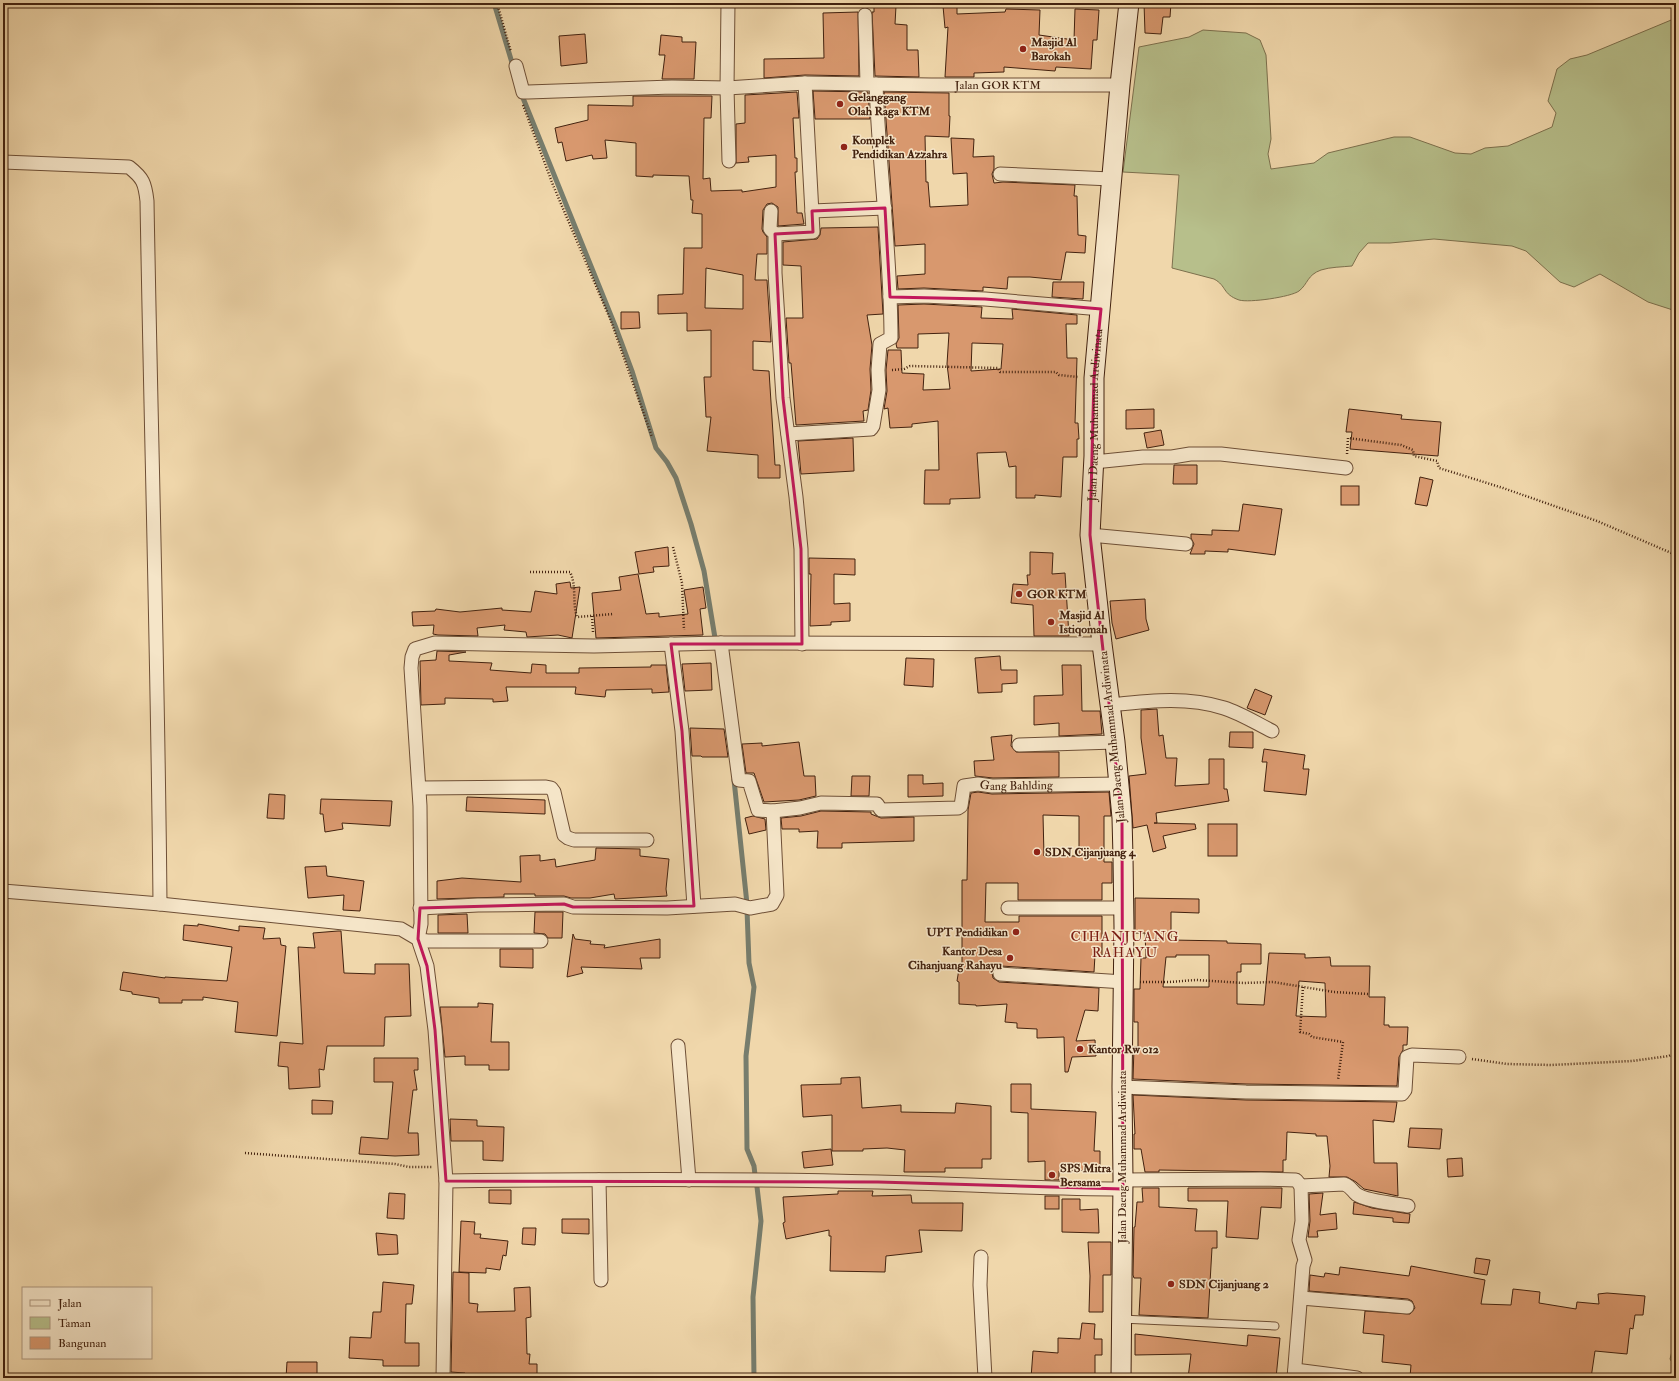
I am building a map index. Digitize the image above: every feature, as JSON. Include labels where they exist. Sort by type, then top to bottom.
[{"type":"main road","name":"Jalan Daeng Muhammad Ardiwinata","points":[[1121,1378],[1123,1185],[1122,1087],[1124,982],[1123,842],[1115,742],[1090,535],[1094,459],[1094,378],[1111,180],[1129,3]]},
{"type":"street","points":[[728,3],[727,88],[729,161]]},
{"type":"street","points":[[788,434],[871,430],[879,390],[878,370],[880,344],[891,338],[885,208],[878,123],[871,84],[865,15]]},
{"type":"street","name":"Jalan GOR KTM","points":[[516,66],[523,92],[672,87],[727,88],[805,83],[1120,85]]},
{"type":"street","points":[[775,234],[813,232],[805,83]]},
{"type":"street","points":[[3,162],[129,167],[141,176],[146,188],[158,730],[160,904]]},
{"type":"street","points":[[1000,174],[1111,180]]},
{"type":"street","points":[[812,211],[885,208]]},
{"type":"street","points":[[771,211],[770,229],[775,234],[775,273],[782,390],[796,497],[801,549],[802,644]]},
{"type":"street","points":[[890,297],[924,296],[985,299],[1101,309]]},
{"type":"street","points":[[1094,459],[1172,457],[1190,454],[1213,454],[1346,468]]},
{"type":"street","points":[[1090,535],[1186,544]]},
{"type":"street","points":[[443,1378],[446,1181],[427,966],[418,939],[421,924],[420,788],[411,668],[412,657],[415,649],[435,643],[594,646],[721,643],[1102,644]]},
{"type":"street","points":[[420,908],[478,905],[564,904],[573,907],[667,908],[735,904],[750,908],[772,904],[777,895],[773,811],[758,810],[749,781],[739,780],[721,643]]},
{"type":"street","points":[[672,644],[682,731],[694,906]]},
{"type":"street","points":[[1110,704],[1174,700],[1201,702],[1225,708],[1272,731]]},
{"type":"street","points":[[1019,745],[1115,742]]},
{"type":"street","name":"Gang Bahlding","points":[[773,811],[800,808],[821,803],[877,804],[881,810],[958,808],[961,806],[964,786],[978,784],[992,786],[1119,784]]},
{"type":"street","points":[[420,788],[546,786],[551,788],[554,792],[563,831],[568,838],[574,840],[647,840]]},
{"type":"street","points":[[3,891],[160,904],[401,929],[418,939],[428,941],[541,941]]},
{"type":"street","points":[[1008,908],[1124,908]]},
{"type":"street","points":[[1000,974],[1124,982]]},
{"type":"street","points":[[678,1046],[689,1180]]},
{"type":"street","points":[[1122,1087],[1246,1092],[1402,1094],[1405,1090],[1406,1057],[1459,1057]]},
{"type":"street","points":[[446,1181],[689,1180],[878,1182],[1001,1188],[1123,1185],[1261,1179],[1296,1180],[1300,1186],[1302,1221],[1299,1240],[1305,1260],[1303,1266],[1294,1374],[1357,1378]]},
{"type":"street","points":[[599,1180],[601,1280]]},
{"type":"street","points":[[1300,1186],[1344,1184],[1349,1186],[1357,1194],[1382,1202],[1408,1206]]},
{"type":"street","points":[[981,1257],[980,1285],[985,1378]]},
{"type":"street","points":[[1301,1298],[1407,1307]]},
{"type":"lane","points":[[1094,459],[1134,452]]},
{"type":"lane","points":[[1121,1319],[1275,1326]]},
{"type":"path","points":[[497,3],[516,66]]},
{"type":"path","points":[[521,101],[553,185],[611,321],[652,437]]},
{"type":"path","points":[[878,370],[904,369],[910,366],[946,366],[998,368],[1000,372],[1056,372],[1059,375],[1094,378]]},
{"type":"path","points":[[1346,468],[1348,438],[1401,445],[1413,450],[1414,456],[1437,461],[1439,468],[1504,488],[1597,521],[1676,555]]},
{"type":"path","points":[[673,547],[682,583],[685,644]]},
{"type":"path","points":[[530,572],[570,572],[574,579],[575,611],[577,617],[613,614]]},
{"type":"path","points":[[1124,982],[1169,982],[1196,980],[1244,983],[1273,982],[1303,987],[1368,994]]},
{"type":"path","points":[[1303,987],[1300,1032],[1309,1034],[1312,1038],[1343,1042],[1337,1094]]},
{"type":"path","points":[[1459,1057],[1507,1064],[1550,1065],[1632,1061],[1669,1056],[1676,1052]]},
{"type":"path","points":[[245,1154],[395,1164],[408,1167],[445,1166]]},
{"type":"highlighted area","points":[[885,208],[890,297],[985,299],[1101,309],[1094,378],[1090,535],[1122,818],[1123,1189],[878,1182],[446,1181],[435,1030],[427,966],[418,939],[420,908],[564,904],[573,907],[694,906],[682,731],[671,644],[802,644],[801,549],[783,398],[775,234],[813,232],[812,211]]},
{"type":"green space","points":[[1676,18],[1676,311],[1648,302],[1600,274],[1574,287],[1560,282],[1526,251],[1512,246],[1434,239],[1390,243],[1368,243],[1359,253],[1352,266],[1328,268],[1316,272],[1299,291],[1295,293],[1260,300],[1239,300],[1227,293],[1221,284],[1214,279],[1172,268],[1179,175],[1123,172],[1139,47],[1189,37],[1203,30],[1246,33],[1260,40],[1266,55],[1271,139],[1268,154],[1271,169],[1314,163],[1328,153],[1394,137],[1410,137],[1455,153],[1471,154],[1485,148],[1508,146],[1552,127],[1556,113],[1548,101],[1557,69],[1570,59],[1587,55]]},
{"type":"green space","points":[[1676,1336],[1676,1369],[1670,1359]]},
{"type":"building","points":[[1144,3],[1171,3],[1170,17],[1163,17],[1161,34],[1145,33]]},
{"type":"building","points":[[874,5],[896,6],[895,24],[907,25],[907,50],[918,50],[919,77],[875,76],[872,12],[874,12]]},
{"type":"building","points":[[957,5],[957,14],[1005,12],[1006,9],[1040,10],[1039,35],[1074,40],[1075,9],[1099,10],[1097,40],[1093,40],[1091,69],[1056,67],[1055,71],[1004,67],[1004,72],[974,73],[974,77],[945,77],[948,27],[945,28],[943,6]]},
{"type":"building","points":[[858,12],[859,76],[805,75],[764,78],[764,59],[824,58],[823,13]]},
{"type":"building","points":[[585,34],[587,63],[561,66],[559,36]]},
{"type":"building","points":[[661,35],[682,37],[682,42],[696,42],[694,79],[662,79],[665,55],[659,55]]},
{"type":"building","name":"Gelanggang Olah Raga KTM","points":[[813,91],[868,92],[870,119],[815,119]]},
{"type":"building","points":[[797,92],[799,118],[793,118],[795,158],[797,158],[797,172],[795,172],[797,213],[802,213],[804,224],[778,226],[778,207],[772,203],[767,204],[763,210],[762,229],[767,237],[767,254],[757,254],[755,280],[767,280],[771,342],[753,341],[753,370],[769,371],[775,465],[780,465],[780,478],[758,478],[758,455],[707,451],[711,417],[706,417],[704,377],[711,377],[711,330],[687,331],[687,313],[658,314],[658,295],[683,294],[684,248],[702,248],[702,214],[692,213],[693,200],[691,200],[689,176],[636,176],[636,143],[605,140],[607,158],[593,159],[592,155],[566,161],[562,142],[558,143],[555,128],[588,120],[588,105],[633,106],[633,96],[712,96],[711,118],[704,118],[703,179],[710,178],[711,191],[742,190],[742,192],[776,187],[776,155],[748,157],[749,162],[736,163],[736,124],[745,123],[745,95]],"holes":[[[706,268],[743,275],[743,309],[705,308]]]},
{"type":"building","points":[[884,92],[949,93],[949,137],[925,136],[926,182],[928,182],[930,207],[968,205],[967,173],[953,174],[951,138],[974,139],[973,157],[994,156],[994,169],[992,174],[994,183],[1003,182],[1075,185],[1074,196],[1077,196],[1078,235],[1086,236],[1085,253],[1066,252],[1061,280],[1030,277],[1008,277],[1007,289],[983,287],[983,291],[924,288],[898,289],[897,276],[925,274],[925,244],[895,246]]},
{"type":"building","points":[[878,227],[883,314],[867,315],[872,345],[870,369],[871,390],[868,410],[863,411],[864,421],[796,425],[791,363],[789,363],[786,318],[803,318],[801,266],[783,265],[783,242],[817,239],[820,235],[821,228]]},
{"type":"building","points":[[1053,282],[1084,282],[1083,299],[1052,297]]},
{"type":"building","points":[[924,304],[982,307],[981,318],[1013,319],[1012,309],[1077,315],[1077,324],[1066,324],[1067,358],[1077,358],[1075,423],[1078,423],[1079,439],[1077,439],[1077,457],[1063,457],[1061,497],[1035,495],[1035,498],[1016,498],[1016,466],[1009,467],[1006,452],[977,453],[980,498],[950,499],[950,504],[924,504],[925,470],[939,470],[938,421],[912,424],[912,427],[890,428],[888,408],[884,409],[887,391],[886,370],[888,350],[901,350],[902,373],[924,374],[923,390],[950,389],[947,364],[949,333],[918,334],[918,348],[897,348],[896,344],[899,338],[898,305]],"holes":[[[972,343],[1003,344],[1001,369],[971,371]]]},
{"type":"building","points":[[621,312],[639,312],[640,328],[621,329]]},
{"type":"building","points":[[1154,409],[1154,428],[1126,429],[1126,410]]},
{"type":"building","points":[[1349,409],[1402,415],[1401,419],[1441,422],[1438,456],[1350,449],[1352,432],[1346,432]]},
{"type":"building","points":[[1161,430],[1164,445],[1147,448],[1144,433]]},
{"type":"building","points":[[853,438],[854,471],[801,474],[798,441]]},
{"type":"building","points":[[1174,465],[1197,465],[1197,484],[1173,484]]},
{"type":"building","points":[[1420,477],[1433,480],[1427,506],[1415,504]]},
{"type":"building","points":[[1341,486],[1359,486],[1359,505],[1341,505]]},
{"type":"building","points":[[1243,504],[1282,509],[1275,555],[1228,549],[1228,552],[1205,551],[1205,554],[1190,554],[1194,544],[1191,534],[1212,535],[1212,530],[1239,531]]},
{"type":"building","points":[[668,547],[669,566],[653,567],[654,572],[639,574],[635,552]]},
{"type":"building","points":[[1030,552],[1053,553],[1052,574],[1065,573],[1069,636],[1034,636],[1033,605],[1011,603],[1013,584],[1028,585],[1027,575],[1030,575]]},
{"type":"building","points":[[809,558],[855,559],[855,575],[834,574],[834,604],[850,603],[850,621],[831,622],[831,625],[810,626],[811,574],[809,574]]},
{"type":"building","points":[[638,574],[646,614],[659,613],[659,617],[688,614],[684,590],[703,587],[706,608],[700,609],[703,635],[596,638],[592,593],[621,590],[619,577]]},
{"type":"building","points":[[570,582],[571,588],[580,587],[572,638],[558,635],[527,637],[526,632],[504,630],[505,625],[477,628],[478,636],[438,635],[433,634],[434,625],[413,626],[412,612],[435,611],[436,609],[460,612],[502,608],[502,610],[531,612],[535,591],[557,594],[556,584]]},
{"type":"building","points":[[1145,599],[1146,619],[1149,630],[1116,639],[1112,623],[1110,601]]},
{"type":"building","points":[[437,651],[466,652],[449,655],[449,661],[492,663],[490,670],[531,673],[532,664],[546,665],[546,673],[579,673],[579,668],[651,667],[651,665],[666,665],[669,692],[652,693],[652,689],[606,690],[605,697],[575,694],[576,687],[506,687],[508,701],[493,702],[493,699],[445,698],[445,704],[421,705],[420,661],[436,660]]},
{"type":"building","points":[[1000,656],[1001,670],[1017,670],[1017,683],[1002,684],[1002,692],[978,693],[975,658]]},
{"type":"building","points":[[906,658],[934,659],[933,687],[904,685]]},
{"type":"building","points":[[711,663],[712,690],[685,691],[682,664]]},
{"type":"building","points":[[1062,665],[1081,665],[1082,711],[1100,711],[1102,734],[1059,736],[1059,723],[1034,725],[1034,696],[1063,695]]},
{"type":"building","points":[[1255,689],[1272,696],[1265,715],[1247,708]]},
{"type":"building","points":[[1157,709],[1159,736],[1163,735],[1166,758],[1177,758],[1175,786],[1209,784],[1209,759],[1224,759],[1224,789],[1227,789],[1229,801],[1156,813],[1157,823],[1154,823],[1195,824],[1196,829],[1163,836],[1166,848],[1153,852],[1147,825],[1133,828],[1129,776],[1146,774],[1141,738],[1141,710]]},
{"type":"building","points":[[690,728],[724,729],[728,757],[692,756]]},
{"type":"building","points":[[1230,732],[1253,732],[1253,748],[1229,747]]},
{"type":"building","points":[[1012,735],[1011,746],[1016,752],[1059,752],[1059,777],[993,778],[975,776],[974,761],[994,760],[991,737]]},
{"type":"building","points":[[799,742],[804,776],[815,776],[816,796],[799,800],[764,802],[754,773],[746,773],[742,744],[762,743],[762,746]]},
{"type":"building","points":[[1264,749],[1305,755],[1303,769],[1309,769],[1306,795],[1264,791],[1267,762],[1262,762]]},
{"type":"building","points":[[908,775],[923,775],[923,784],[943,783],[943,796],[908,797]]},
{"type":"building","points":[[852,776],[870,776],[869,796],[851,796]]},
{"type":"building","points":[[1109,792],[1111,816],[1104,816],[1104,862],[1112,862],[1112,883],[1102,883],[1102,900],[1018,900],[1018,883],[986,883],[985,922],[1019,922],[1019,916],[1102,916],[1102,955],[1095,955],[1094,972],[1001,966],[996,967],[992,973],[993,978],[999,982],[1099,988],[1098,1011],[1085,1010],[1076,1041],[1095,1040],[1096,1056],[1072,1057],[1068,1072],[1065,1072],[1064,1037],[1037,1038],[1037,1029],[1017,1028],[1017,1023],[1005,1022],[1007,1004],[976,1006],[959,1004],[959,982],[957,981],[959,969],[962,969],[962,880],[967,880],[968,810],[971,793]],"holes":[[[1043,815],[1079,816],[1079,856],[1044,856]]]},
{"type":"building","points":[[269,794],[285,795],[284,819],[267,818]]},
{"type":"building","points":[[467,797],[545,800],[545,814],[466,811]]},
{"type":"building","points":[[321,799],[392,801],[390,826],[342,823],[343,829],[325,832],[323,814],[320,814]]},
{"type":"building","points":[[821,811],[871,812],[871,814],[881,818],[914,817],[914,841],[842,843],[842,848],[817,848],[818,831],[799,832],[799,829],[782,829],[781,818],[801,816]]},
{"type":"building","points":[[753,816],[765,819],[766,830],[749,834],[745,818]]},
{"type":"building","points":[[1208,824],[1237,824],[1237,856],[1208,856]]},
{"type":"building","points":[[596,848],[640,849],[640,856],[669,859],[666,889],[667,896],[615,899],[614,894],[590,898],[571,898],[564,896],[535,896],[535,894],[504,894],[504,897],[437,899],[437,881],[462,878],[521,882],[520,856],[540,855],[540,861],[555,859],[556,867],[595,860]]},
{"type":"building","points":[[326,866],[327,876],[364,881],[360,911],[343,910],[344,895],[308,898],[305,867]]},
{"type":"building","points":[[1135,898],[1199,899],[1199,913],[1171,912],[1171,940],[1227,941],[1227,943],[1261,944],[1261,964],[1241,964],[1241,972],[1237,972],[1237,1004],[1264,1005],[1269,953],[1305,954],[1305,958],[1330,957],[1331,966],[1370,966],[1369,997],[1385,997],[1384,1025],[1389,1025],[1389,1027],[1408,1027],[1407,1045],[1403,1045],[1403,1050],[1399,1057],[1397,1086],[1246,1084],[1133,1079],[1134,1047],[1138,1047],[1138,1022],[1134,1022],[1134,989],[1140,989],[1141,958],[1146,958],[1145,933],[1135,933]],"holes":[[[1176,955],[1209,955],[1209,987],[1163,987],[1166,957],[1176,957]],[[1299,981],[1325,983],[1326,1017],[1296,1016]]]},
{"type":"building","points":[[535,912],[563,912],[562,938],[548,938],[545,934],[534,933]]},
{"type":"building","points":[[467,914],[468,933],[438,933],[438,915]]},
{"type":"building","points":[[198,924],[239,931],[239,926],[265,928],[263,939],[280,938],[281,945],[286,946],[277,1036],[235,1032],[238,1002],[203,997],[203,1000],[182,1000],[182,1003],[159,1003],[159,998],[132,994],[132,992],[120,990],[123,972],[165,978],[227,981],[232,947],[183,940],[184,925],[198,926]]},
{"type":"building","points":[[341,931],[344,973],[375,974],[375,964],[409,964],[411,1016],[385,1017],[384,1046],[327,1046],[324,1070],[319,1069],[320,1087],[289,1089],[288,1067],[278,1066],[280,1042],[303,1044],[298,947],[315,948],[313,933]]},
{"type":"building","points":[[573,934],[575,939],[591,941],[590,944],[605,945],[604,948],[660,939],[660,958],[640,958],[642,969],[581,967],[583,973],[567,977]]},
{"type":"building","points":[[500,949],[533,949],[533,968],[500,967]]},
{"type":"building","points":[[478,1003],[493,1004],[491,1042],[509,1042],[509,1070],[489,1070],[489,1065],[465,1065],[465,1056],[445,1057],[440,1007],[478,1007]]},
{"type":"building","points":[[374,1058],[418,1058],[418,1070],[414,1070],[417,1090],[413,1090],[408,1133],[418,1133],[419,1155],[395,1156],[359,1154],[361,1137],[388,1139],[393,1082],[374,1082]]},
{"type":"building","points":[[860,1077],[862,1108],[901,1105],[901,1112],[955,1113],[956,1103],[991,1106],[991,1159],[982,1159],[982,1168],[945,1168],[945,1172],[904,1172],[905,1150],[887,1148],[863,1149],[863,1151],[832,1151],[832,1115],[803,1117],[801,1085],[841,1084],[841,1078]]},
{"type":"building","points":[[1011,1084],[1031,1084],[1031,1109],[1096,1112],[1094,1151],[1100,1151],[1100,1170],[1059,1171],[1059,1180],[1045,1180],[1045,1161],[1028,1162],[1028,1113],[1011,1112]]},
{"type":"building","points":[[1133,1095],[1246,1100],[1397,1102],[1394,1122],[1373,1120],[1374,1163],[1397,1163],[1398,1196],[1364,1189],[1347,1177],[1329,1177],[1330,1166],[1327,1136],[1316,1136],[1316,1134],[1287,1132],[1286,1160],[1283,1160],[1283,1172],[1159,1170],[1159,1172],[1145,1172],[1141,1149],[1134,1149],[1135,1134]]},
{"type":"building","points":[[312,1100],[333,1101],[332,1114],[312,1114]]},
{"type":"building","points":[[450,1119],[477,1120],[477,1126],[504,1127],[503,1161],[483,1160],[483,1141],[451,1141]]},
{"type":"building","points":[[1410,1128],[1442,1129],[1440,1149],[1408,1147]]},
{"type":"building","points":[[831,1149],[833,1165],[804,1168],[802,1152]]},
{"type":"building","points":[[1462,1158],[1463,1176],[1448,1177],[1447,1159]]},
{"type":"building","points":[[1142,1188],[1159,1188],[1159,1207],[1197,1209],[1195,1231],[1217,1231],[1217,1248],[1212,1248],[1208,1318],[1139,1315],[1141,1278],[1134,1278],[1133,1275],[1134,1227],[1137,1202],[1143,1202]]},
{"type":"building","points":[[1188,1188],[1282,1188],[1281,1208],[1261,1207],[1258,1239],[1226,1237],[1228,1201],[1188,1201]]},
{"type":"building","points":[[489,1190],[511,1190],[511,1204],[489,1203]]},
{"type":"building","points":[[838,1191],[873,1191],[872,1196],[911,1195],[912,1203],[963,1203],[962,1231],[919,1230],[922,1252],[886,1256],[885,1272],[830,1271],[831,1236],[829,1236],[829,1230],[786,1239],[783,1223],[785,1222],[783,1197],[838,1194]]},
{"type":"building","points":[[389,1193],[405,1194],[404,1219],[387,1218]]},
{"type":"building","points":[[1323,1193],[1320,1215],[1336,1213],[1337,1229],[1317,1231],[1318,1237],[1308,1237],[1310,1221],[1309,1194]]},
{"type":"building","points":[[1045,1196],[1059,1196],[1059,1209],[1045,1209]]},
{"type":"building","points":[[1062,1199],[1080,1199],[1080,1210],[1098,1209],[1099,1233],[1062,1232]]},
{"type":"building","points":[[1354,1202],[1372,1208],[1410,1214],[1409,1223],[1393,1222],[1393,1218],[1353,1214]]},
{"type":"building","points":[[562,1219],[589,1219],[589,1234],[562,1233]]},
{"type":"building","points":[[461,1221],[475,1222],[474,1234],[481,1234],[480,1238],[508,1241],[506,1256],[503,1255],[500,1270],[486,1268],[486,1273],[459,1272]]},
{"type":"building","points":[[523,1228],[536,1228],[535,1245],[522,1244]]},
{"type":"building","points":[[376,1233],[397,1235],[398,1254],[378,1255]]},
{"type":"building","points":[[1088,1242],[1111,1242],[1111,1275],[1103,1275],[1103,1312],[1089,1312],[1090,1276]]},
{"type":"building","points":[[1476,1258],[1490,1260],[1487,1275],[1474,1273]]},
{"type":"building","points":[[1411,1266],[1485,1280],[1481,1304],[1511,1305],[1513,1289],[1540,1292],[1539,1303],[1576,1309],[1577,1302],[1599,1304],[1598,1294],[1607,1293],[1645,1296],[1643,1315],[1635,1315],[1633,1329],[1630,1328],[1627,1354],[1595,1351],[1591,1378],[1410,1377],[1411,1365],[1382,1362],[1384,1335],[1363,1333],[1365,1311],[1410,1314],[1415,1308],[1412,1301],[1408,1299],[1309,1291],[1310,1275],[1324,1277],[1325,1273],[1339,1275],[1340,1267],[1409,1276]]},
{"type":"building","points":[[453,1272],[469,1273],[469,1303],[478,1304],[477,1312],[515,1311],[514,1288],[530,1287],[531,1317],[526,1318],[527,1354],[530,1354],[529,1364],[537,1364],[537,1378],[465,1378],[465,1373],[451,1372]]},
{"type":"building","points":[[383,1282],[414,1285],[412,1304],[406,1304],[405,1343],[419,1343],[419,1366],[383,1366],[383,1360],[349,1358],[350,1337],[371,1338],[373,1312],[381,1312]]},
{"type":"building","points":[[1082,1323],[1095,1324],[1094,1339],[1102,1339],[1102,1355],[1095,1355],[1095,1378],[1031,1378],[1033,1351],[1058,1353],[1058,1338],[1080,1339]]},
{"type":"building","points":[[1135,1334],[1247,1346],[1248,1335],[1280,1338],[1276,1378],[1188,1378],[1191,1354],[1135,1355]]},
{"type":"building","points":[[287,1362],[317,1362],[317,1378],[286,1378]]},
{"type":"waterway","points":[[494,3],[513,66]]},
{"type":"waterway","points":[[521,93],[616,328],[632,371],[656,448],[667,462],[676,478],[704,571],[715,638]]},
{"type":"waterway","points":[[734,780],[747,904]]},
{"type":"waterway","points":[[747,910],[749,963],[754,987],[746,1056],[747,1149],[754,1166],[755,1175]]},
{"type":"waterway","points":[[754,1378],[753,1297],[761,1221],[757,1187]]},
{"type":"place","name":"Masjid Al Barokah","points":[[1023,49]]},
{"type":"place","name":"Gelanggang Olah Raga KTM","points":[[840,104]]},
{"type":"place","name":"Komplek Pendidikan Azzahra","points":[[844,147]]},
{"type":"place","name":"GOR KTM","points":[[1019,594]]},
{"type":"place","name":"Masjid Al Istiqomah","points":[[1051,622]]},
{"type":"place","name":"SDN Cijanjuang 4","points":[[1037,852]]},
{"type":"place","name":"UPT Pendidikan","points":[[1016,932]]},
{"type":"place","name":"Kantor Desa Cihanjuang Rahayu","points":[[1010,958]]},
{"type":"place","name":"Kantor Rw 012","points":[[1080,1049]]},
{"type":"place","name":"SPS Mitra Bersama","points":[[1052,1175]]},
{"type":"place","name":"SDN Cijanjuang 2","points":[[1171,1284]]},
{"type":"district","name":"CIHANJUANG RAHAYU","points":[[1125,944]]}]
